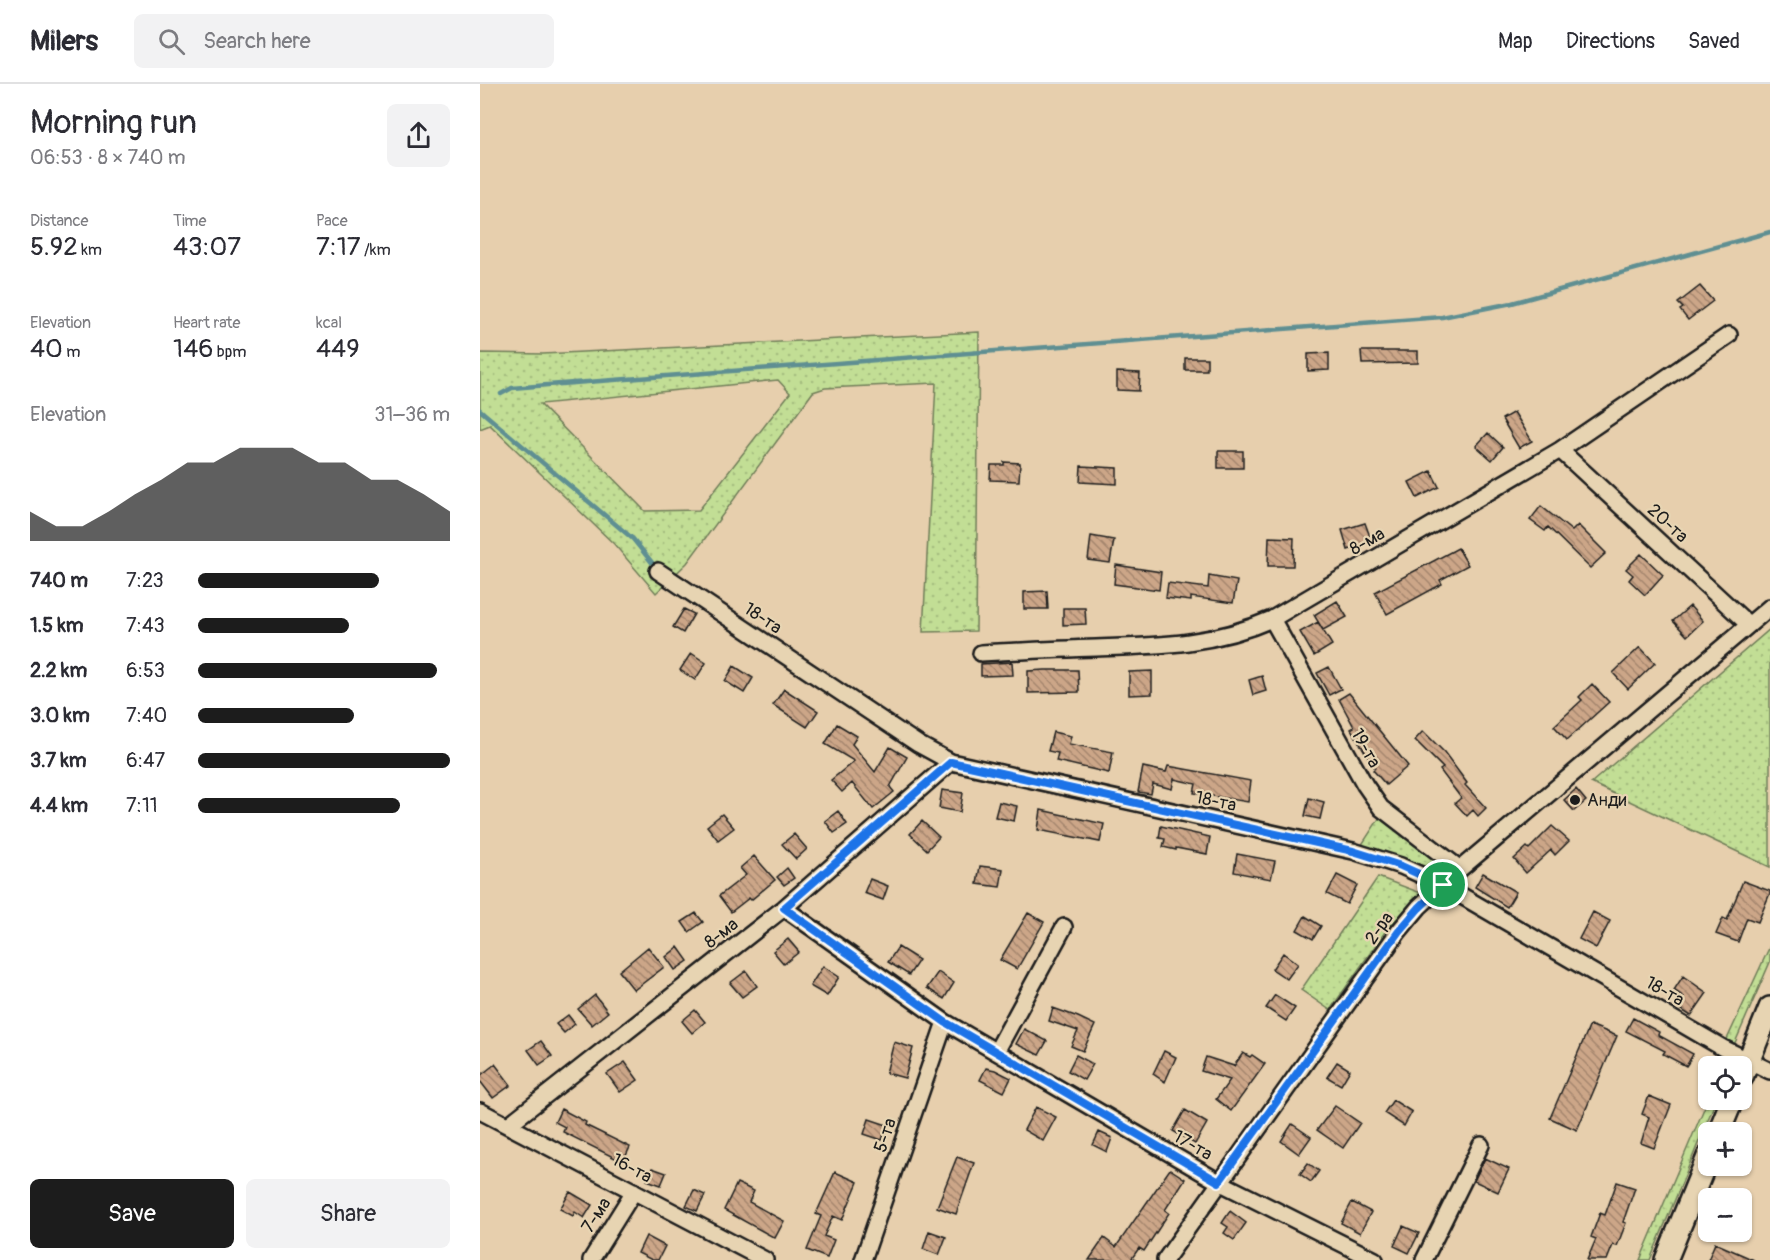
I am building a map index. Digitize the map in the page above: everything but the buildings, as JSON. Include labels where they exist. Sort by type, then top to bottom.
[{"type":"main road","points":[[1750,1056],[1770,1008]]},
{"type":"main road","points":[[1666,1260],[1700,1176]]},
{"type":"street","name":"8-ма","points":[[981,653],[1173,645],[1231,635],[1272,619],[1560,450],[1729,335]]},
{"type":"street","name":"20-та","points":[[1560,450],[1749,626]]},
{"type":"street","name":"18-та","points":[[658,571],[918,744],[951,762],[1353,851],[1401,866],[1443,885],[1724,1056]]},
{"type":"street","name":"2-ра","points":[[1165,1260],[1399,931],[1419,908],[1460,869],[1770,607]]},
{"type":"street","name":"19-та","points":[[1272,619],[1365,785],[1381,808],[1460,869]]},
{"type":"street","name":"8-ма","points":[[508,1125],[784,908],[951,762]]},
{"type":"street","name":"17-та","points":[[784,908],[945,1022],[1219,1182],[1376,1260]]},
{"type":"street","points":[[996,1052],[1064,927]]},
{"type":"street","name":"5-та","points":[[863,1260],[945,1022]]},
{"type":"street","name":"18-та","points":[[1752,1070],[1770,1071]]},
{"type":"street","name":"16-та","points":[[480,1111],[765,1260]]},
{"type":"street","points":[[1424,1260],[1481,1145]]},
{"type":"street","name":"7-ма","points":[[591,1260],[634,1191]]},
{"type":"green space","points":[[979,332],[976,631],[923,632],[936,383],[825,388],[813,392],[687,563],[656,593],[614,544],[490,425],[480,429],[480,353],[543,354]],"holes":[[[778,380],[790,393],[699,510],[645,511],[540,404]]]},
{"type":"green space","points":[[1770,629],[1770,867],[1591,783]]},
{"type":"green space","points":[[1380,817],[1446,866],[1440,871],[1361,846]]},
{"type":"green space","points":[[1378,877],[1421,893],[1385,932],[1330,1010],[1301,990]]},
{"type":"green space","points":[[1770,946],[1770,962],[1731,1052],[1723,1048]]},
{"type":"green space","points":[[1703,1110],[1712,1110],[1707,1122],[1698,1122]]},
{"type":"green space","points":[[1698,1123],[1698,1144],[1650,1260],[1640,1260]]},
{"type":"waterway","points":[[501,394],[512,388],[548,385],[1442,317],[1512,303],[1770,232]]},
{"type":"waterway","points":[[480,410],[633,539],[658,570]]},
{"type":"place","name":"Анди","points":[[1575,800]]},
{"type":"route","points":[[951,762],[1353,851],[1425,875],[1443,885],[1399,931],[1219,1182],[945,1022],[784,908],[951,762]]}]
